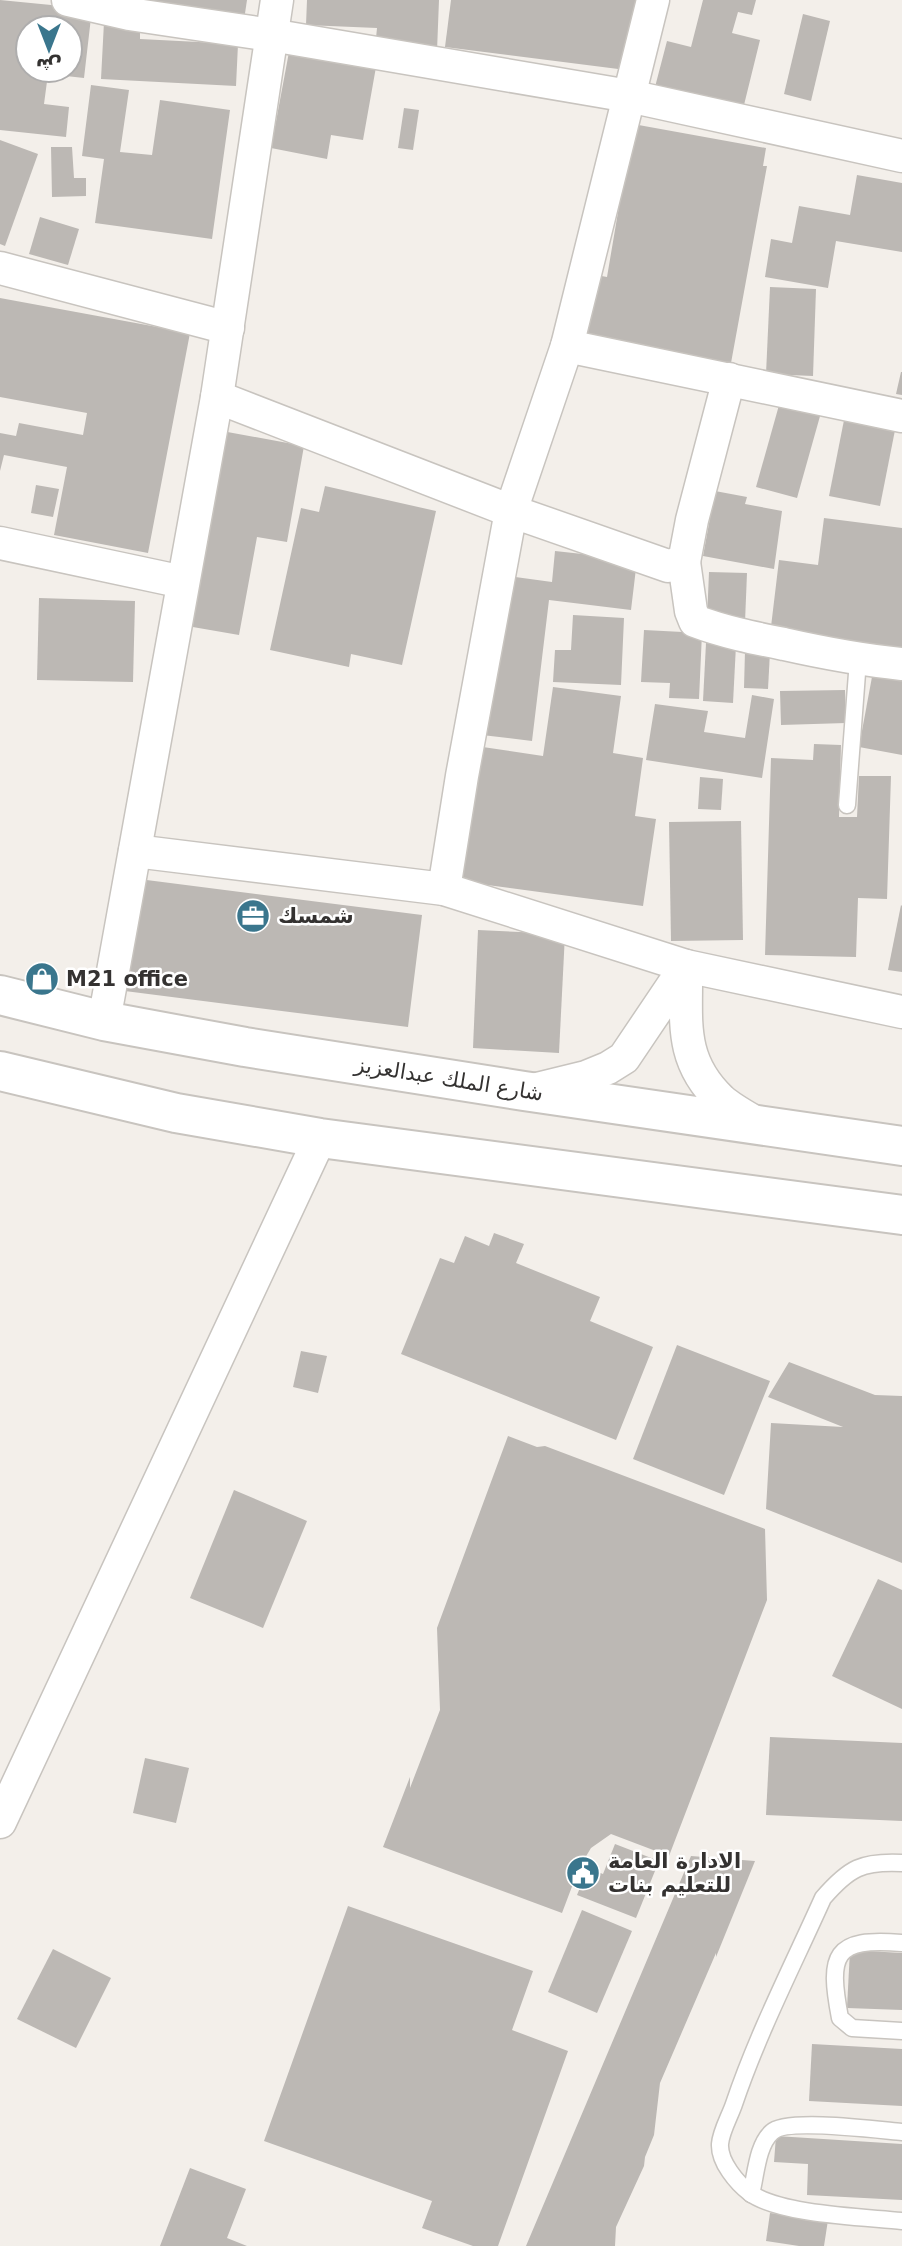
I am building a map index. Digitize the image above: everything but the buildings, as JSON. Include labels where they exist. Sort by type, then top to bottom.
[{"type":"street","points":[[68,0],[129,14],[271,35],[629,96],[902,156]]},
{"type":"street","points":[[104,1021],[229,328],[277,0]]},
{"type":"street","points":[[444,889],[511,511],[567,346],[653,0]]},
{"type":"street","points":[[0,268],[229,328]]},
{"type":"street","points":[[567,346],[902,416]]},
{"type":"street","points":[[729,379],[692,520],[684,562],[695,621],[720,631],[858,660],[902,664]]},
{"type":"street","points":[[217,397],[511,511],[668,566],[684,562]]},
{"type":"street","points":[[0,543],[183,582]]},
{"type":"street","points":[[135,850],[444,889],[686,966],[902,1013]]},
{"type":"street","points":[[524,1091],[586,1077],[624,1058],[686,966]]},
{"type":"street","points":[[686,966],[688,1044],[693,1064],[703,1080],[723,1101],[759,1125]]},
{"type":"street","name":"شارع الملك عبدالعزيز","points":[[0,995],[104,1021],[244,1048],[902,1146]]},
{"type":"street","points":[[0,1072],[176,1113],[320,1138],[902,1215]]},
{"type":"street","points":[[0,1822],[320,1138]]},
{"type":"lane","points":[[847,805],[858,660]]},
{"type":"lane","points":[[902,1863],[886,1862],[862,1866],[842,1877],[823,1898],[741,2081],[720,2144],[722,2157],[729,2169],[751,2194],[769,2202],[793,2208],[902,2221]]},
{"type":"lane","points":[[902,1943],[870,1941],[846,1947],[835,1962],[834,1988],[840,2018],[852,2028],[902,2031]]},
{"type":"lane","points":[[751,2194],[763,2143],[772,2131],[782,2126],[902,2132]]},
{"type":"place","name":"شمسك","points":[[253,916]]},
{"type":"place","name":"M21 office","points":[[42,979]]},
{"type":"place","name":"الادارة العامة للتعليم بنات","points":[[583,1873]]}]
